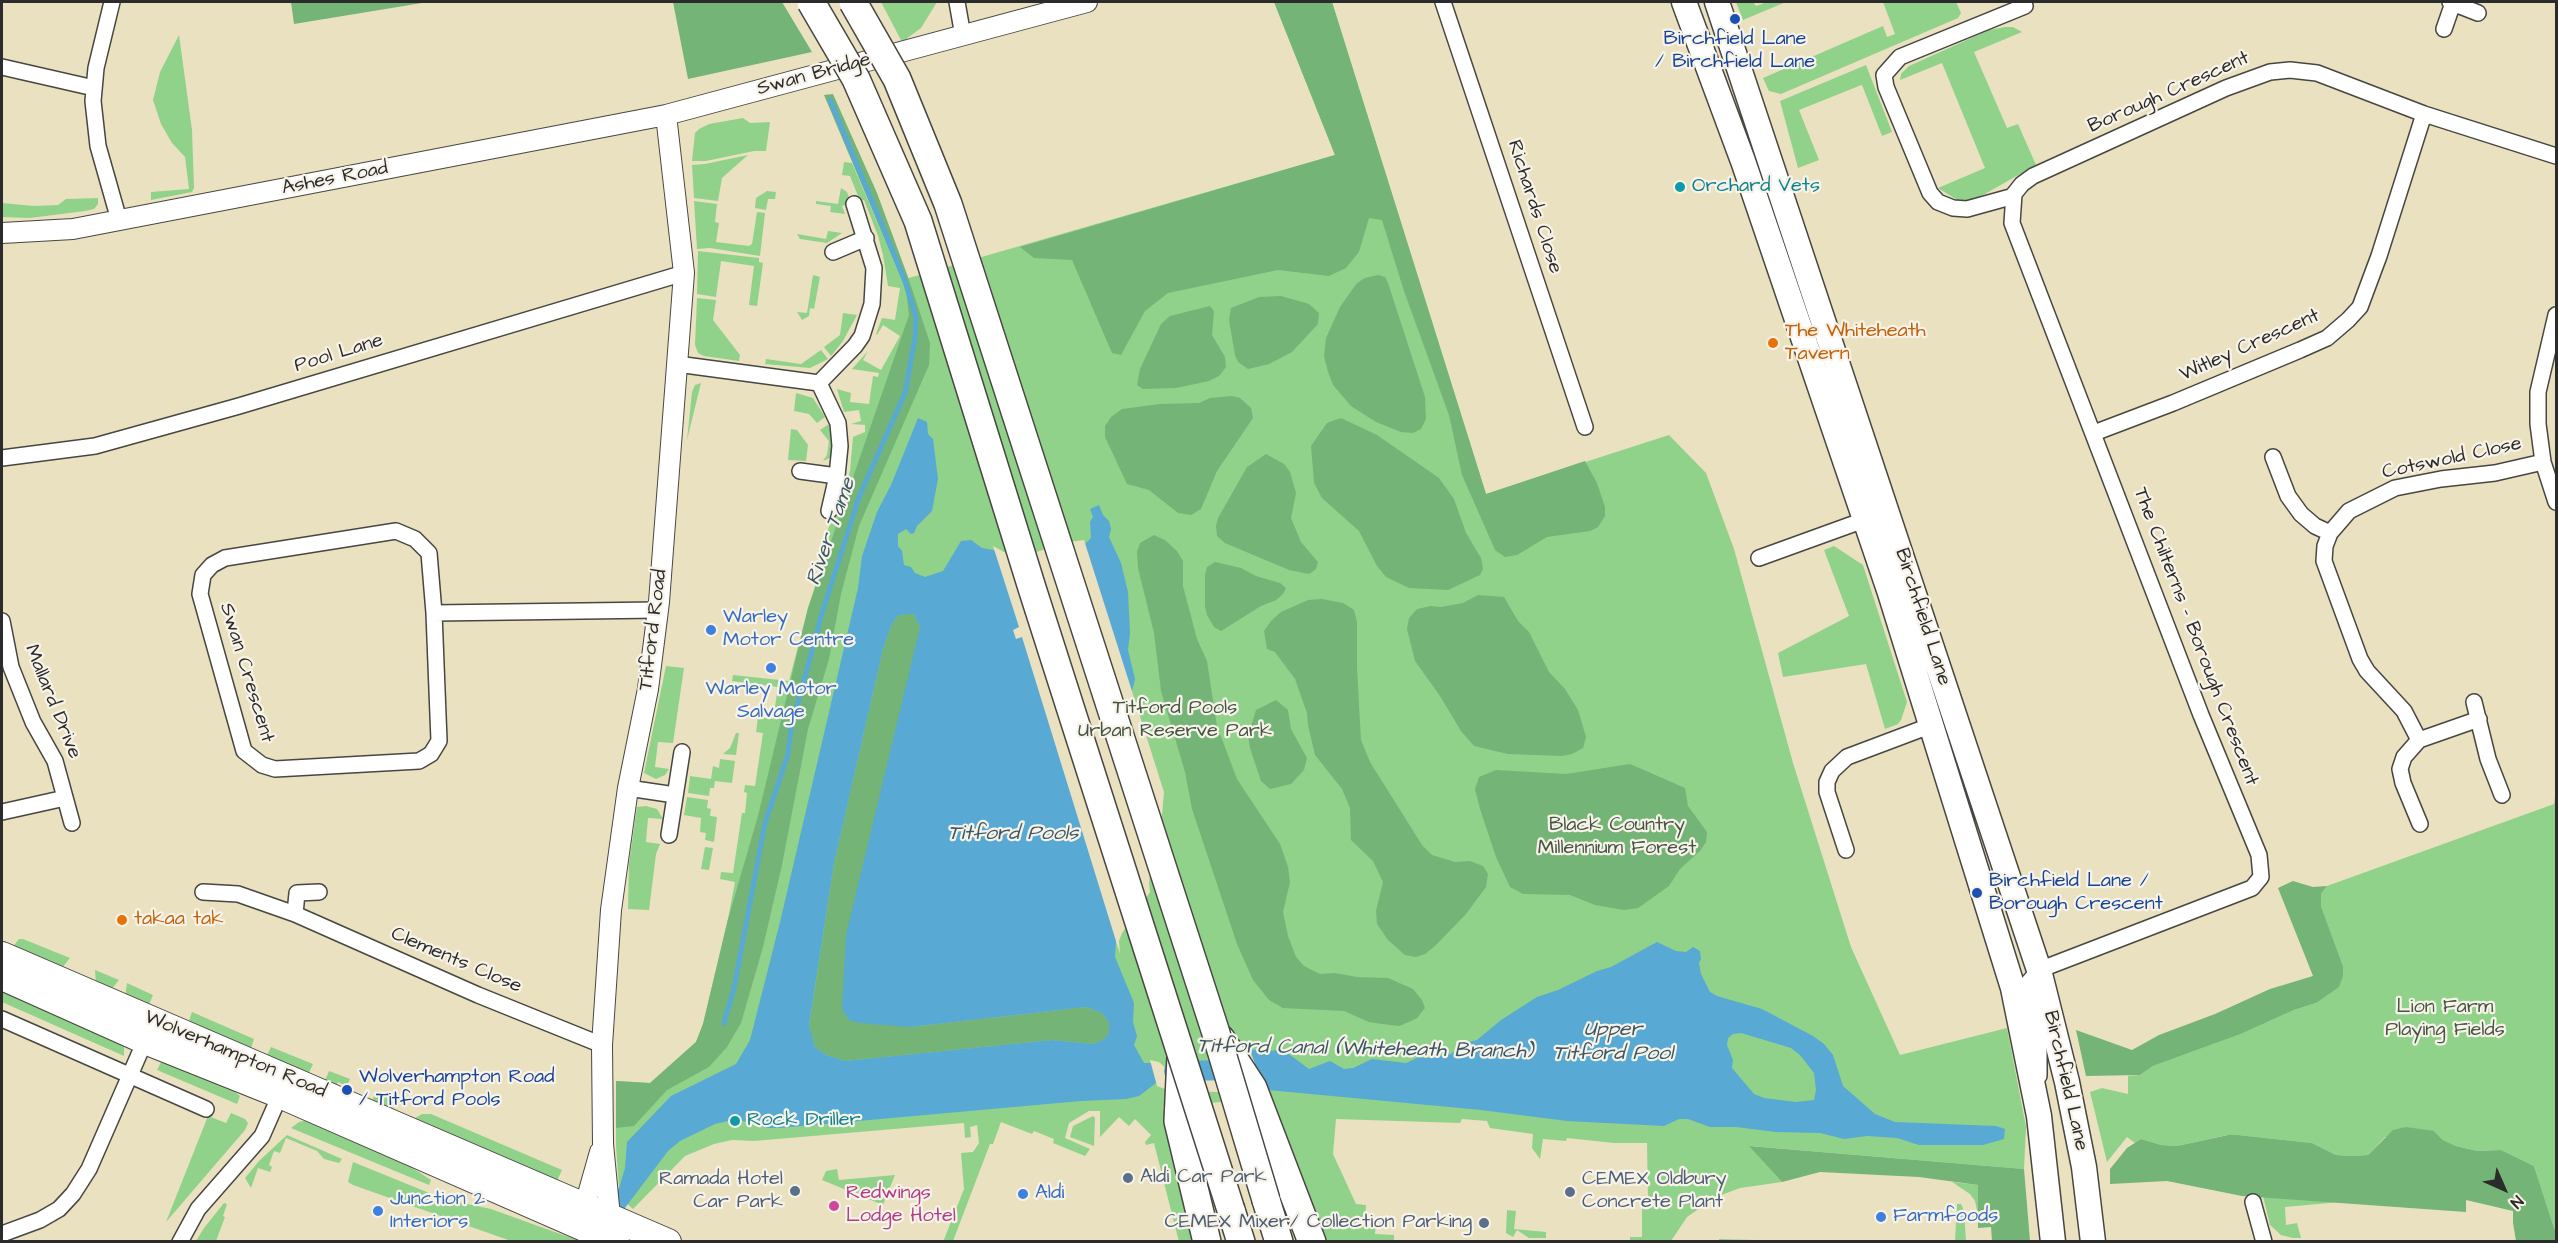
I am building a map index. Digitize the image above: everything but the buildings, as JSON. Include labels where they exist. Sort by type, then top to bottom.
[{"type":"highway","points":[[811,2],[856,80],[918,221],[1032,588],[1241,1242]]},
{"type":"highway","points":[[853,2],[897,79],[948,204],[1215,1030],[1279,1242]]},
{"type":"highway","name":"Wolverhampton Road","points":[[2,955],[280,1095],[617,1227]]},
{"type":"highway","name":"Wolverhampton Road","points":[[2,977],[150,1031],[617,1227]]},
{"type":"highway","points":[[1215,1030],[1253,1088],[1312,1242]]},
{"type":"highway","points":[[1182,1056],[1178,1121],[1204,1231]]},
{"type":"main road","name":"Birchfield Lane","points":[[1684,2],[1743,161],[1890,593],[2013,988],[2039,1116],[2053,1242]]},
{"type":"main road","name":"Birchfield Lane","points":[[1717,2],[2039,970],[2067,1082],[2084,1167],[2093,1242]]},
{"type":"street","points":[[112,2],[96,68],[93,101],[98,146],[119,220]]},
{"type":"street","points":[[957,2],[963,36]]},
{"type":"street","name":"Richards Close","points":[[1443,2],[1585,427]]},
{"type":"street","points":[[2444,29],[2451,2],[2478,13]]},
{"type":"street","name":"Swan Bridge","points":[[666,115],[963,36],[1075,3]]},
{"type":"street","name":"Borough Crescent","points":[[2025,6],[1900,57],[1884,75],[1886,87],[1930,194],[1938,202],[1953,208],[1967,209],[2014,196],[2022,184],[2033,176],[2226,88],[2270,72],[2290,70],[2317,74],[2424,114],[2556,156]]},
{"type":"street","points":[[2,67],[94,88]]},
{"type":"street","name":"Witley Crescent","points":[[2094,433],[2173,403],[2327,338],[2348,320],[2360,307],[2379,256],[2424,114]]},
{"type":"street","name":"Ashes Road","points":[[2,233],[65,230],[666,115]]},
{"type":"street","name":"Titford Road","points":[[617,1227],[603,1144],[602,1045],[611,910],[628,788],[648,689],[658,610],[684,273],[666,115]]},
{"type":"street","points":[[2014,196],[2012,223],[2094,433]]},
{"type":"street","points":[[819,383],[855,346],[868,321],[875,280],[874,268],[854,204]]},
{"type":"street","points":[[833,252],[866,238]]},
{"type":"street","name":"Pool Lane","points":[[2,458],[95,446],[240,406],[684,273]]},
{"type":"street","points":[[2556,315],[2538,392],[2538,424],[2543,462],[2556,502]]},
{"type":"street","points":[[677,364],[819,383]]},
{"type":"street","points":[[819,383],[838,423],[840,446],[837,476],[829,511]]},
{"type":"street","name":"The Chilterns - Borough Crescent","points":[[2039,970],[2252,888],[2261,877],[2259,855],[2201,715],[2094,433]]},
{"type":"street","points":[[2273,457],[2288,496],[2301,514],[2315,526],[2330,533],[2325,546],[2324,561],[2360,659],[2404,711],[2419,740]]},
{"type":"street","name":"Cotswold Close","points":[[2330,533],[2349,511],[2395,489],[2543,462]]},
{"type":"street","points":[[800,471],[837,476]]},
{"type":"street","points":[[1759,558],[1864,520]]},
{"type":"street","name":"Swan Crescent","points":[[396,531],[415,539],[429,553],[435,613],[439,741],[431,754],[419,760],[275,769],[262,765],[244,752],[200,594],[200,581],[212,565],[225,558],[396,531]]},
{"type":"street","points":[[435,613],[658,610]]},
{"type":"street","name":"Mallard Drive","points":[[2,621],[11,667],[33,722],[54,761],[72,823]]},
{"type":"street","points":[[2474,702],[2488,759],[2502,795]]},
{"type":"street","points":[[1846,850],[1827,792],[1827,782],[1832,771],[1847,757],[1932,725]]},
{"type":"street","points":[[2420,824],[2402,780],[2400,769],[2404,757],[2419,740],[2480,725]]},
{"type":"street","points":[[669,835],[682,752]]},
{"type":"street","points":[[628,788],[675,795]]},
{"type":"street","points":[[2,812],[65,798]]},
{"type":"street","name":"Clements Close","points":[[203,892],[238,894],[295,914],[602,1045]]},
{"type":"street","points":[[295,914],[297,893],[319,892]]},
{"type":"street","points":[[2039,970],[2027,984],[2039,1048],[2039,1116]]},
{"type":"street","points":[[2,1018],[206,1110]]},
{"type":"street","points":[[2,1234],[40,1220],[59,1209],[73,1194],[89,1169],[150,1031]]},
{"type":"street","points":[[180,1242],[198,1209],[262,1136],[280,1095]]},
{"type":"street","points":[[2253,1202],[2264,1242]]},
{"type":"green space","points":[[291,2],[422,2],[422,3],[294,24]]},
{"type":"green space","points":[[673,2],[782,2],[812,52],[688,79]]},
{"type":"green space","points":[[881,2],[937,2],[921,28],[902,42]]},
{"type":"green space","name":"Titford Pools Urban Reserve Park","points":[[1274,2],[1332,2],[1486,494],[1669,435],[1706,473],[1734,549],[1793,763],[1851,947],[1900,1055],[2007,1028],[2026,1127],[2024,1169],[1750,1146],[1782,1182],[1740,1188],[1716,1197],[1687,1217],[1671,1241],[1630,1242],[1630,1237],[1642,1237],[1642,1201],[1648,1201],[1647,1143],[1614,1143],[1567,1138],[1566,1141],[1543,1139],[1540,1159],[1532,1148],[1533,1134],[1490,1128],[1487,1121],[1462,1119],[1460,1123],[1336,1119],[1333,1154],[1356,1204],[1366,1205],[1365,1219],[1376,1220],[1375,1234],[1394,1235],[1394,1241],[1326,1242],[1268,1098],[1163,1107],[1196,1241],[1179,1242],[1154,1143],[1146,1145],[1145,1142],[1151,1135],[1135,1119],[1129,1126],[1119,1117],[1100,1137],[1100,1111],[1089,1111],[1069,1123],[1065,1138],[1090,1149],[1085,1156],[1053,1143],[1054,1139],[1034,1131],[1032,1134],[1001,1122],[993,1144],[990,1144],[953,1241],[943,1242],[964,1189],[961,1153],[973,1152],[979,1143],[977,1125],[970,1127],[971,1137],[965,1138],[964,1123],[754,1141],[732,1140],[714,1144],[685,1156],[633,1209],[622,1199],[616,1146],[616,1081],[650,1083],[696,1042],[703,1024],[735,882],[720,879],[721,872],[733,873],[742,813],[745,813],[747,793],[744,792],[745,785],[755,786],[763,733],[756,732],[758,717],[773,719],[778,687],[732,681],[733,675],[789,681],[808,608],[824,559],[820,557],[833,513],[837,513],[850,471],[853,437],[865,432],[865,425],[851,424],[861,421],[859,410],[844,412],[837,389],[851,393],[850,402],[869,404],[873,376],[878,377],[879,373],[852,369],[868,351],[863,360],[881,370],[900,336],[883,325],[876,334],[882,318],[895,320],[900,288],[888,286],[878,236],[864,200],[860,201],[850,176],[842,175],[844,162],[852,163],[902,280],[1335,155]]},
{"type":"green space","points":[[1274,2],[1332,2],[1486,494],[1585,461],[1597,483],[1605,507],[1605,516],[1598,527],[1590,531],[1547,537],[1517,555],[1505,557],[1495,550],[1462,475],[1449,415],[1404,291],[1382,220],[1369,218],[1359,252],[1346,268],[1329,276],[1278,270],[1168,293],[1145,311],[1121,355],[1112,353],[1072,260],[1034,258],[1020,247],[1335,155]]},
{"type":"green space","points":[[1736,2],[1753,2],[1756,6],[1767,2],[1786,2],[1743,20]]},
{"type":"green space","points":[[1883,2],[1956,2],[1961,13],[1958,18],[1781,94],[1769,91],[1763,78],[1883,26],[1887,37],[1895,34]]},
{"type":"green space","points":[[2013,27],[2022,32],[1974,52],[2007,128],[2018,124],[2036,165],[1983,195],[1967,201],[1959,201],[1938,188],[1985,168],[1942,63],[1900,80],[1901,74],[1909,66],[1989,30]]},
{"type":"green space","points":[[179,35],[192,130],[194,188],[192,192],[151,200],[151,192],[189,189],[185,157],[172,143],[161,124],[153,100],[160,72]]},
{"type":"green space","points":[[1866,65],[1892,132],[1882,136],[1862,85],[1859,86],[1799,110],[1819,160],[1798,168],[1780,101]]},
{"type":"green space","points":[[833,94],[877,193],[908,277],[930,343],[929,365],[859,526],[841,594],[829,659],[808,729],[782,865],[763,947],[741,1023],[727,1047],[709,1067],[667,1090],[634,1126],[616,1128],[616,1081],[650,1083],[696,1042],[703,1024],[728,919],[758,816],[808,608],[909,315],[906,290],[824,95]]},
{"type":"green space","points":[[743,118],[750,123],[770,122],[766,151],[754,151],[706,161],[692,161],[695,133],[699,129],[709,124]]},
{"type":"green space","points":[[748,155],[722,178],[718,201],[694,198],[692,165]]},
{"type":"green space","points":[[841,188],[847,192],[851,203],[842,206],[845,214],[830,212],[831,206],[816,204],[816,201],[838,204]]},
{"type":"green space","points":[[767,191],[776,192],[775,199],[768,199],[766,210],[755,208],[756,198]]},
{"type":"green space","points":[[98,198],[98,204],[94,209],[85,211],[30,218],[2,217],[2,203],[34,206],[58,205],[66,199]]},
{"type":"green space","points":[[694,201],[717,204],[715,222],[719,223],[716,242],[749,246],[752,244],[757,212],[765,213],[760,256],[710,248],[697,249]]},
{"type":"green space","points":[[828,231],[842,233],[827,243],[800,239],[797,234],[826,239]]},
{"type":"green space","points":[[698,251],[759,258],[759,262],[763,263],[757,306],[749,305],[754,266],[721,261],[716,297],[697,294]]},
{"type":"green space","points":[[813,275],[820,277],[814,309],[810,308],[809,316],[802,320],[797,312],[807,313]]},
{"type":"green space","points":[[1378,275],[1385,277],[1388,283],[1425,397],[1426,419],[1421,429],[1413,433],[1401,432],[1376,422],[1351,406],[1333,385],[1324,356],[1326,338],[1340,307],[1357,283],[1365,278]]},
{"type":"green space","points":[[1281,296],[1309,304],[1319,313],[1318,324],[1292,352],[1269,364],[1248,369],[1238,362],[1235,355],[1229,320],[1231,308],[1259,297]]},
{"type":"green space","points":[[697,298],[716,300],[713,320],[740,355],[739,361],[698,353],[695,345]]},
{"type":"green space","points":[[1210,306],[1214,311],[1212,335],[1225,357],[1226,367],[1219,376],[1209,381],[1176,388],[1143,389],[1137,385],[1140,369],[1161,324],[1170,316]]},
{"type":"green space","points":[[843,313],[857,315],[843,341],[831,356],[824,347],[840,335]]},
{"type":"green space","points":[[821,350],[828,359],[810,368],[765,364],[766,359],[801,364]]},
{"type":"green space","points":[[701,383],[687,440],[692,392],[695,385]]},
{"type":"green space","points":[[796,393],[813,398],[825,417],[817,423],[809,414],[794,411]]},
{"type":"green space","points":[[1232,396],[1240,398],[1251,408],[1253,418],[1217,471],[1201,509],[1191,515],[1178,513],[1149,490],[1127,484],[1105,437],[1105,426],[1111,417],[1122,409],[1160,404],[1199,403],[1210,398]]},
{"type":"green space","points":[[1341,418],[1377,435],[1439,478],[1454,499],[1466,533],[1481,558],[1483,569],[1480,575],[1448,590],[1409,588],[1386,577],[1377,566],[1359,531],[1322,498],[1314,483],[1311,446],[1327,423]]},
{"type":"green space","points":[[829,424],[833,447],[832,457],[823,461],[827,455],[829,441],[820,430]]},
{"type":"green space","points":[[791,429],[797,430],[808,445],[806,461],[788,460]]},
{"type":"green space","points":[[1266,454],[1284,464],[1290,472],[1296,493],[1291,518],[1301,542],[1318,562],[1316,569],[1309,574],[1289,570],[1225,543],[1217,536],[1218,518],[1247,467]]},
{"type":"green space","points":[[1154,535],[1165,540],[1177,551],[1183,561],[1183,586],[1197,639],[1207,661],[1217,726],[1237,779],[1280,844],[1288,867],[1290,882],[1283,912],[1288,936],[1296,957],[1304,966],[1320,974],[1335,973],[1357,977],[1388,978],[1413,989],[1425,1008],[1417,1018],[1399,1026],[1369,1022],[1344,1011],[1283,1008],[1269,1000],[1253,980],[1237,944],[1192,809],[1185,772],[1161,691],[1154,633],[1138,568],[1137,552],[1140,543]]},
{"type":"green space","points":[[1834,546],[1863,565],[1907,702],[1898,724],[1885,729],[1866,664],[1783,677],[1778,653],[1849,616],[1824,550]]},
{"type":"green space","points":[[1215,562],[1241,568],[1256,576],[1280,583],[1286,588],[1276,600],[1261,606],[1221,631],[1214,627],[1205,606],[1205,575],[1207,567]]},
{"type":"green space","name":"Black Country Millennium Forest","points":[[1478,595],[1504,597],[1518,621],[1529,632],[1549,672],[1565,689],[1578,710],[1586,737],[1583,748],[1562,756],[1508,754],[1474,746],[1461,731],[1415,661],[1407,629],[1409,618],[1417,609],[1463,603]]},
{"type":"green space","name":"Black Country Millennium Forest","points":[[1322,599],[1343,603],[1354,610],[1357,622],[1361,740],[1370,762],[1422,845],[1432,855],[1455,862],[1470,861],[1483,866],[1488,874],[1486,887],[1466,914],[1435,946],[1425,954],[1416,957],[1405,955],[1388,940],[1377,924],[1376,911],[1383,882],[1373,861],[1351,840],[1350,808],[1342,789],[1315,755],[1307,713],[1295,679],[1275,652],[1267,649],[1264,631],[1271,621],[1281,612],[1308,600]]},
{"type":"green space","points":[[914,614],[920,627],[910,1027],[1086,1007],[1102,1013],[1109,1023],[1109,1033],[1103,1040],[1093,1044],[1052,1040],[845,1061],[826,1055],[815,1047],[809,1026],[834,863],[883,649],[897,616]]},
{"type":"green space","points":[[666,666],[684,668],[673,743],[658,742],[655,767],[669,769],[665,775],[656,779],[644,773]]},
{"type":"green space","points":[[1276,700],[1288,710],[1291,729],[1307,758],[1304,770],[1291,784],[1270,789],[1261,781],[1248,736],[1256,710]]},
{"type":"green space","points":[[736,733],[739,733],[736,755],[723,754],[730,748]]},
{"type":"green space","points":[[720,759],[735,761],[732,783],[715,781],[714,788],[710,788],[709,796],[688,793],[690,776],[711,779],[713,766],[719,768]]},
{"type":"green space","name":"Black Country Millennium Forest","points":[[1630,764],[1685,788],[1688,806],[1707,832],[1706,842],[1700,851],[1680,869],[1669,886],[1638,908],[1624,910],[1595,905],[1570,895],[1523,894],[1510,887],[1496,857],[1480,809],[1475,789],[1479,777],[1496,770],[1566,774]]},
{"type":"green space","name":"Lion Farm Playing Fields","points":[[2556,790],[2556,1234],[2534,1166],[2501,1150],[2477,1151],[2456,1146],[2443,1140],[2434,1131],[2385,1137],[2368,1155],[2353,1156],[2336,1155],[2312,1143],[2238,1135],[2227,1135],[2177,1146],[2161,1145],[2141,1139],[2135,1143],[2127,1137],[2107,1162],[2090,1092],[2102,1088],[2128,1094],[2128,1076],[2140,1075],[2153,1066],[2241,1034],[2294,1010],[2316,1003],[2343,976],[2343,966],[2321,906],[2321,894],[2327,886],[2554,804]]},
{"type":"green space","points":[[687,797],[708,800],[707,808],[711,809],[710,816],[717,817],[714,842],[705,840],[706,833],[700,832],[701,818],[684,815]]},
{"type":"green space","points":[[646,806],[657,809],[663,819],[648,818],[646,842],[660,844],[656,854],[649,910],[628,909],[629,864],[637,807]]},
{"type":"green space","points":[[705,847],[713,848],[709,870],[701,869]]},
{"type":"green space","points":[[2293,881],[2313,887],[2327,886],[2321,894],[2321,906],[2343,966],[2343,976],[2339,987],[2316,1003],[2294,1010],[2241,1034],[2153,1066],[2140,1075],[2086,1076],[2076,1030],[2132,1050],[2159,1035],[2215,1014],[2270,989],[2313,976],[2278,888]]},
{"type":"green space","points":[[19,939],[70,958],[61,969],[12,948]]},
{"type":"green space","points":[[95,970],[119,980],[110,991],[96,985]]},
{"type":"green space","points":[[127,983],[153,995],[148,1007],[125,997]]},
{"type":"green space","points":[[2,986],[120,1039],[124,1047],[124,1056],[2,1002]]},
{"type":"green space","points":[[192,1012],[254,1039],[250,1051],[188,1024]]},
{"type":"green space","points":[[271,1047],[313,1064],[307,1077],[265,1059]]},
{"type":"green space","points":[[163,1058],[224,1084],[240,1096],[237,1104],[157,1070]]},
{"type":"green space","points":[[329,1071],[350,1079],[347,1086],[338,1082],[336,1088],[324,1083]]},
{"type":"green space","points":[[376,1091],[385,1095],[391,1102],[393,1110],[371,1104]]},
{"type":"green space","points":[[231,1113],[245,1119],[248,1123],[245,1130],[166,1222],[208,1116],[226,1123]]},
{"type":"green space","points":[[422,1114],[431,1114],[562,1170],[556,1183],[410,1121]]},
{"type":"green space","points":[[1093,1116],[1095,1118],[1094,1146],[1070,1137],[1073,1126]]},
{"type":"green space","points":[[308,1120],[397,1158],[431,1180],[429,1185],[291,1128],[299,1122]]},
{"type":"green space","points":[[2406,1127],[2434,1131],[2443,1140],[2456,1146],[2477,1151],[2501,1150],[2534,1166],[2556,1234],[2556,1241],[2516,1241],[2513,1211],[2466,1200],[2466,1212],[2242,1196],[2167,1181],[2110,1184],[2110,1169],[2127,1148],[2141,1139],[2161,1145],[2177,1146],[2238,1135],[2312,1143],[2336,1155],[2353,1156],[2368,1155],[2393,1130]]},
{"type":"green space","points":[[287,1135],[342,1159],[339,1163],[324,1159],[317,1151],[286,1138],[280,1153],[274,1151],[269,1165],[272,1167],[270,1172],[258,1168],[251,1188],[245,1178],[259,1161]]},
{"type":"green space","points":[[1749,1146],[2024,1169],[2030,1241],[1992,1241],[1991,1227],[1978,1228],[1978,1185],[1919,1177],[1820,1172],[1782,1182]]},
{"type":"green space","points":[[353,1162],[444,1199],[491,1209],[577,1240],[511,1241],[353,1185],[348,1182]]},
{"type":"green space","points":[[837,1169],[839,1180],[895,1175],[883,1205],[822,1180],[826,1171]]},
{"type":"green space","points":[[1952,1182],[1979,1185],[1978,1215],[1975,1201],[1970,1194]]},
{"type":"green space","points":[[2263,1196],[2340,1202],[2285,1207],[2286,1225],[2297,1223],[2301,1238],[2293,1238],[2281,1235],[2270,1225]]},
{"type":"green space","points":[[224,1203],[227,1204],[223,1216],[225,1217],[216,1241],[196,1241],[204,1228]]},
{"type":"green space","points":[[1957,1204],[1961,1204],[1964,1211],[1966,1241],[1955,1241]]},
{"type":"green space","points":[[1507,1210],[1516,1211],[1514,1229],[1546,1232],[1546,1238],[1529,1238],[1517,1230],[1513,1237],[1506,1233]]},
{"type":"green space","points":[[1719,1239],[1795,1241],[1719,1242]]},
{"type":"water","name":"Titford Pools","points":[[918,418],[927,422],[928,434],[933,439],[938,479],[932,511],[917,526],[914,533],[911,534],[906,529],[898,534],[898,546],[902,551],[904,565],[925,577],[943,571],[961,541],[971,540],[982,548],[1022,555],[1085,544],[1091,538],[1090,522],[1093,517],[1090,509],[1099,505],[1103,515],[1109,521],[1111,529],[1109,537],[1121,563],[1128,592],[1130,633],[1128,650],[1135,679],[1132,691],[1137,907],[1116,941],[1115,957],[1134,1003],[1133,1022],[1137,1036],[1134,1045],[1144,1063],[1151,1063],[1163,1071],[1240,1069],[1244,1048],[1265,1052],[1282,1049],[1309,1069],[1330,1061],[1344,1069],[1353,1068],[1372,1059],[1406,1063],[1419,1057],[1451,1054],[1464,1043],[1477,1040],[1501,1020],[1537,997],[1611,967],[1657,942],[1676,951],[1686,952],[1693,947],[1700,951],[1701,974],[1710,992],[1762,1009],[1824,1044],[1833,1055],[1843,1086],[1875,1114],[1895,1122],[1996,1126],[2005,1129],[2004,1139],[1983,1145],[1919,1145],[1897,1138],[1867,1136],[1844,1139],[1820,1133],[1710,1127],[1688,1119],[1679,1119],[1664,1126],[1567,1121],[1481,1110],[1268,1090],[1156,1083],[1139,1096],[1126,1099],[780,1128],[767,1128],[736,1119],[715,1124],[680,1141],[668,1151],[600,1241],[576,1242],[619,1188],[625,1168],[627,1142],[671,1096],[736,1064],[750,1040],[858,588],[862,556],[877,512],[891,485]],"holes":[[[914,614],[920,627],[846,935],[842,1009],[849,1020],[859,1023],[910,1027],[1086,1007],[1102,1013],[1109,1023],[1109,1033],[1103,1040],[1093,1044],[1052,1040],[845,1061],[826,1055],[815,1047],[809,1025],[834,863],[883,649],[897,616]],[[1741,1033],[1791,1048],[1800,1055],[1814,1073],[1816,1090],[1814,1100],[1796,1102],[1764,1098],[1754,1094],[1732,1068],[1733,1060],[1727,1045],[1728,1038],[1733,1034]]]},
{"type":"pier","points":[[1084,540],[1164,792],[1162,815],[1156,824],[1150,892],[1122,933],[1119,941],[1120,954],[1022,637],[1016,639],[1013,630],[1019,627],[993,546],[1004,552],[1012,549],[1033,553]]},
{"type":"pier","points":[[1248,1045],[1266,1093],[1170,1091],[1157,1086],[1150,1060],[1159,1062],[1168,1070],[1237,1066],[1238,1052]]},
{"type":"waterway","name":"River Tame","points":[[724,1023],[734,988],[765,823],[788,754],[791,729],[822,613],[859,497],[905,393],[915,338],[916,317],[905,281],[830,100]]},
{"type":"waterway","name":"Titford Canal (Whiteheath Branch)","points":[[1174,1071],[1240,1070]]},
{"type":"place","name":"Birchfield Lane / Birchfield Lane","points":[[1735,19]]},
{"type":"place","name":"Orchard Vets","points":[[1680,187]]},
{"type":"place","name":"The Whiteheath Tavern","points":[[1773,343]]},
{"type":"place","name":"Warley Motor Centre","points":[[711,630]]},
{"type":"place","name":"Warley Motor Salvage","points":[[771,668]]},
{"type":"place","name":"Birchfield Lane / Borough Crescent","points":[[1977,893]]},
{"type":"place","name":"takaa tak","points":[[122,920]]},
{"type":"place","name":"Wolverhampton Road / Titford Pools","points":[[347,1090]]},
{"type":"place","name":"Rock Driller","points":[[735,1121]]},
{"type":"place","name":"Aldi Car Park","points":[[1128,1178]]},
{"type":"place","name":"Ramada Hotel Car Park","points":[[795,1191]]},
{"type":"place","name":"CEMEX Oldbury Concrete Plant","points":[[1570,1192]]},
{"type":"place","name":"Aldi","points":[[1023,1194]]},
{"type":"place","name":"Redwings Lodge Hotel","points":[[834,1206]]},
{"type":"place","name":"Junction 2 Interiors","points":[[378,1211]]},
{"type":"place","name":"Farmfoods","points":[[1881,1217]]},
{"type":"place","name":"CEMEX Mixer/ Collection Parking","points":[[1484,1223]]},
{"type":"water label","name":"Upper Titford Pool","points":[[1613,1043]]}]
